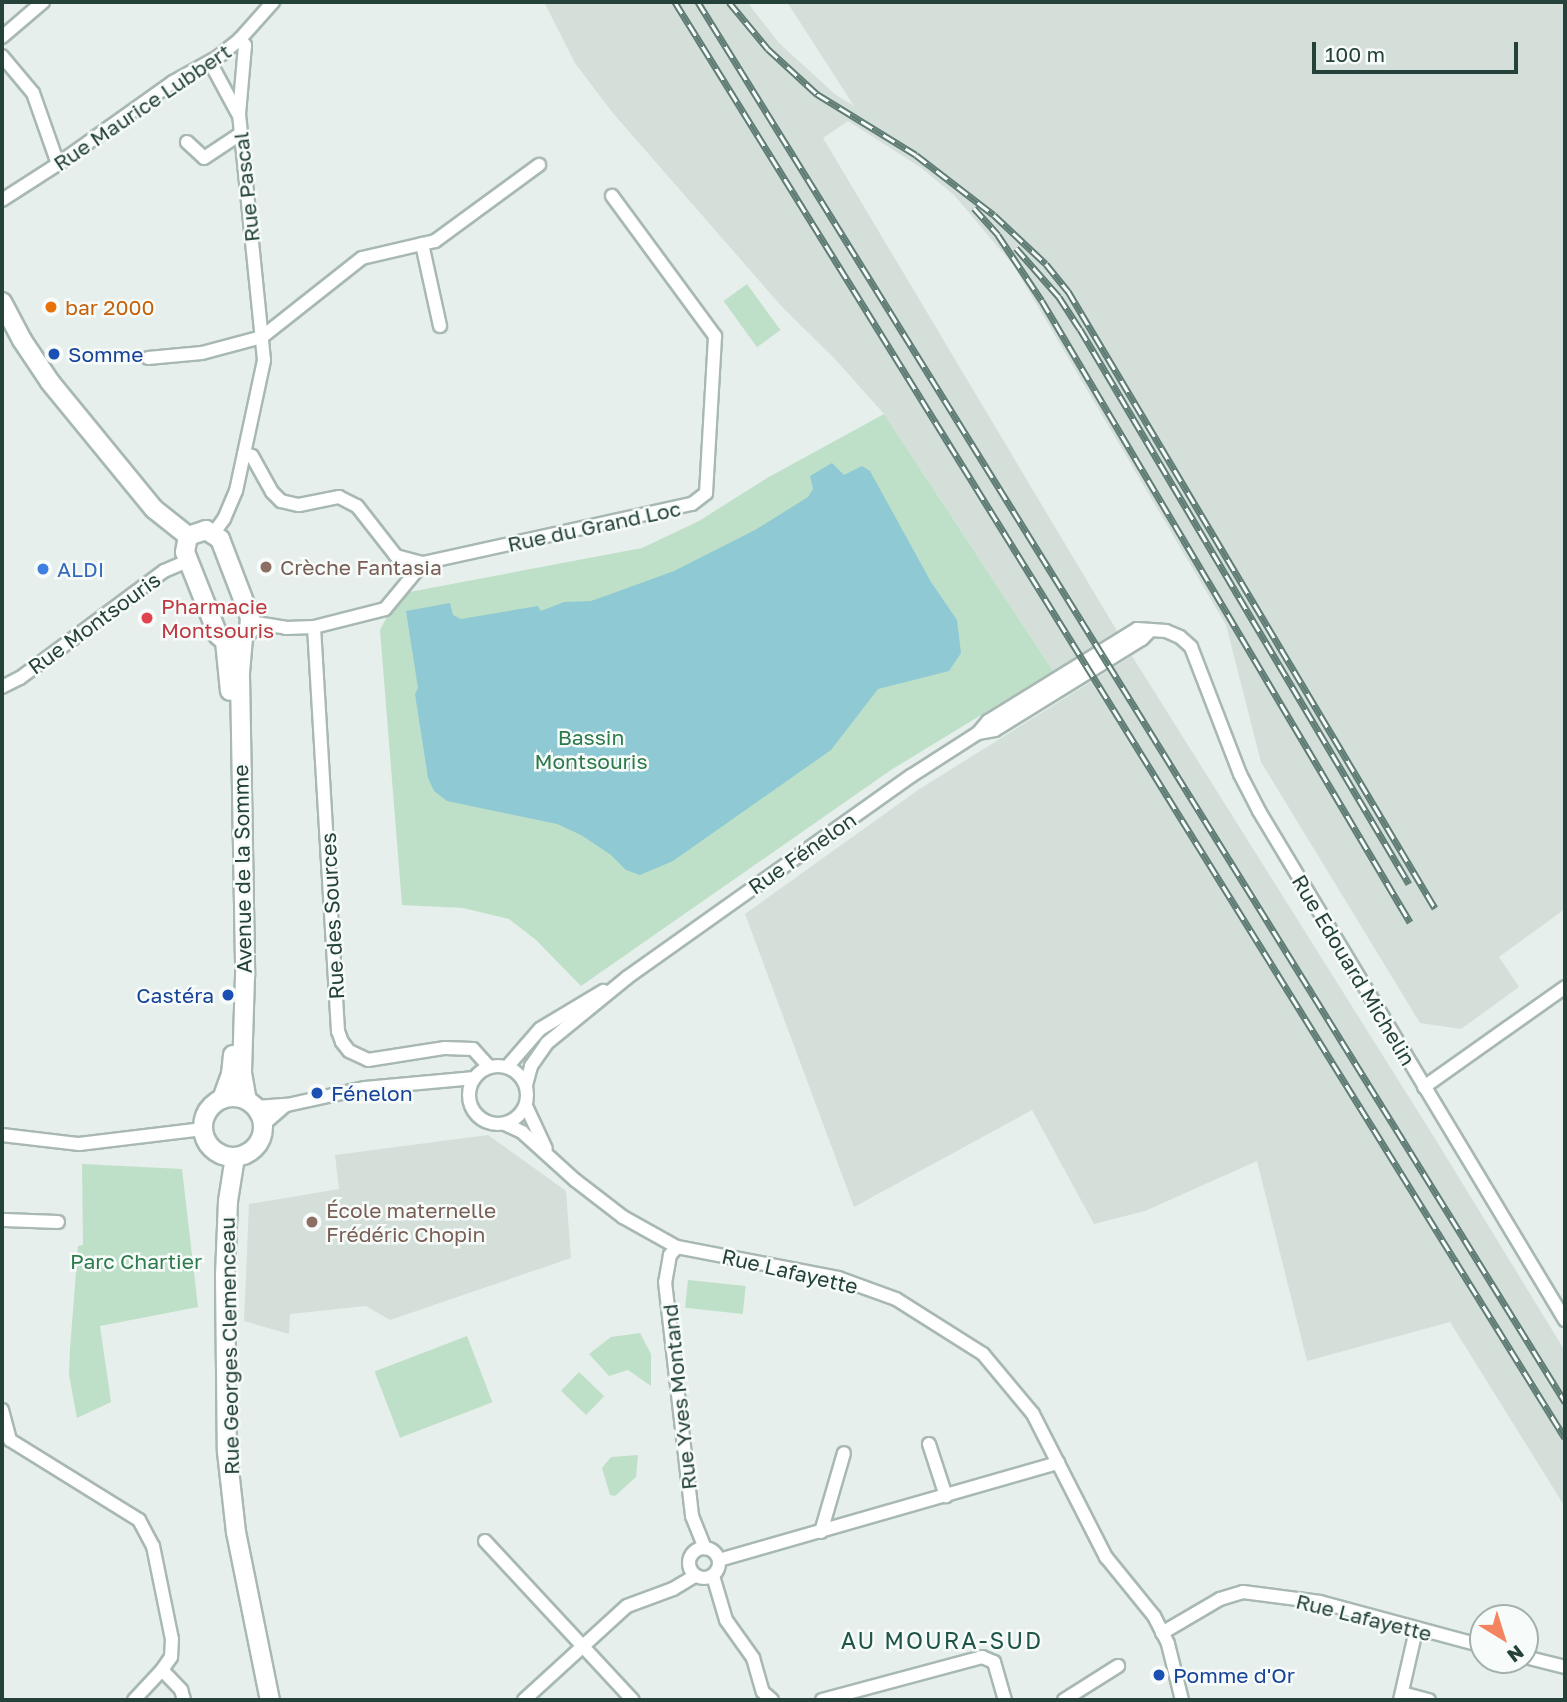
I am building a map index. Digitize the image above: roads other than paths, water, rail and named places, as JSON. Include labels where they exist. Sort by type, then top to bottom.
[{"type":"street","points":[[2,37],[43,2]]},
{"type":"street","name":"Rue Maurice Lubbert","points":[[2,200],[58,164],[173,82],[210,62],[240,39],[273,2]]},
{"type":"street","name":"Rue Pascal","points":[[213,534],[225,519],[236,491],[264,360],[240,135],[239,114],[245,45],[240,39]]},
{"type":"street","points":[[2,56],[33,93],[58,164]]},
{"type":"street","points":[[210,62],[239,114]]},
{"type":"street","points":[[187,142],[204,158],[240,135]]},
{"type":"street","points":[[148,358],[202,352],[262,337],[362,258],[435,241],[539,165]]},
{"type":"street","name":"Rue du Grand Loc","points":[[423,563],[692,504],[706,494],[715,336],[612,196]]},
{"type":"street","points":[[422,244],[440,326]]},
{"type":"street","points":[[3,309],[50,382],[154,509],[188,536]]},
{"type":"street","points":[[244,454],[252,456],[272,492],[281,501],[299,505],[339,497],[357,506],[396,556],[423,563],[385,609],[314,627],[246,630],[225,641],[214,628],[187,561],[184,543],[188,536],[206,530],[220,539],[246,630]]},
{"type":"street","name":"Rue Montsouris","points":[[2,687],[20,678],[164,571],[187,561]]},
{"type":"street","name":"Rue des Sources","points":[[314,627],[338,1031],[342,1042],[349,1051],[369,1060],[445,1048],[472,1049],[489,1067]]},
{"type":"street","name":"Avenue de la Somme","points":[[246,630],[240,676],[245,976],[242,1073],[252,1104]]},
{"type":"street","name":"Rue Fénelon","points":[[526,1085],[531,1066],[547,1043],[628,977],[911,776],[978,733],[995,730],[1142,639],[1152,630]]},
{"type":"street","name":"Rue Edouard Michelin","points":[[1152,630],[1180,637],[1191,647],[1240,774],[1259,811],[1565,1320]]},
{"type":"street","name":"Avenue de la Somme","points":[[222,1099],[231,1073],[235,977],[230,676],[225,641]]},
{"type":"street","name":"Rue Fénelon","points":[[507,1067],[540,1029],[559,1014],[628,977]]},
{"type":"street","points":[[1424,1087],[1565,987]]},
{"type":"street","points":[[489,1067],[507,1067],[522,1077],[526,1085],[526,1106],[521,1114],[505,1124],[488,1123],[474,1112],[469,1093],[475,1078],[489,1067]]},
{"type":"street","points":[[287,1105],[264,1124],[256,1147],[235,1157],[217,1153],[210,1147],[203,1129],[208,1111],[222,1099],[230,1097],[252,1104],[287,1105],[365,1088],[475,1078]]},
{"type":"street","points":[[443,1080],[469,1093]]},
{"type":"street","points":[[252,1104],[264,1124]]},
{"type":"street","name":"Rue Lafayette","points":[[526,1106],[546,1149],[564,1170]]},
{"type":"street","name":"Rue Lafayette","points":[[505,1124],[522,1132],[564,1170],[641,1229],[677,1247],[838,1278],[895,1299],[983,1354],[1033,1414],[1106,1557],[1154,1616],[1166,1638],[1182,1700]]},
{"type":"street","points":[[2,1135],[79,1144],[203,1129]]},
{"type":"street","name":"Rue Georges Clemenceau","points":[[235,1157],[228,1201],[225,1275],[227,1452],[236,1532],[270,1700]]},
{"type":"street","points":[[2,1220],[58,1222]]},
{"type":"street","name":"Rue Yves Montand","points":[[677,1247],[670,1255],[665,1282],[692,1516],[705,1548]]},
{"type":"street","points":[[2,1410],[10,1440],[139,1520],[153,1546],[172,1639],[172,1657],[134,1700]]},
{"type":"street","points":[[929,1444],[946,1496]]},
{"type":"street","points":[[821,1532],[844,1454]]},
{"type":"street","points":[[719,1560],[1058,1464]]},
{"type":"street","points":[[485,1541],[633,1700]]},
{"type":"street","points":[[713,1576],[704,1579],[695,1576],[689,1569],[689,1559],[695,1550],[705,1548],[714,1551],[719,1560],[713,1576],[726,1619],[753,1658],[763,1692],[772,1700]]},
{"type":"street","points":[[524,1700],[626,1606],[673,1589],[695,1576]]},
{"type":"street","name":"Rue Lafayette","points":[[1166,1638],[1220,1599],[1243,1592],[1320,1602],[1469,1643]]},
{"type":"street","points":[[1416,1630],[1401,1697],[1429,1700]]},
{"type":"street","points":[[822,1700],[982,1657],[994,1662],[1005,1700]]},
{"type":"street","points":[[1539,1660],[1565,1667]]},
{"type":"street","points":[[1064,1700],[1118,1666]]},
{"type":"street","points":[[162,1670],[181,1690],[184,1700]]},
{"type":"water","name":"Bassin Montsouris","points":[[832,463],[844,475],[862,466],[870,471],[931,582],[957,620],[961,653],[949,671],[878,689],[831,750],[673,861],[640,875],[626,870],[611,855],[581,835],[557,824],[447,801],[434,791],[428,778],[406,611],[450,603],[453,615],[461,619],[538,606],[541,611],[564,602],[591,601],[674,571],[755,530],[808,497],[813,489],[810,476]]},
{"type":"railway","points":[[675,2],[1565,1438]]},
{"type":"railway","points":[[698,2],[1565,1402]]},
{"type":"railway","points":[[729,2],[768,49],[817,94],[916,155],[994,215],[1046,264],[1068,291],[1435,908]]},
{"type":"railway","points":[[974,208],[998,235],[1042,301],[1410,922]]},
{"type":"railway","points":[[1016,248],[1059,297],[1080,329],[1409,884]]},
{"type":"place","name":"bar 2000","points":[[51,307]]},
{"type":"place","name":"Somme","points":[[54,354]]},
{"type":"place","name":"Crèche Fantasia","points":[[266,567]]},
{"type":"place","name":"ALDI","points":[[43,569]]},
{"type":"place","name":"Pharmacie Montsouris","points":[[147,618]]},
{"type":"place","name":"Castéra","points":[[228,995]]},
{"type":"place","name":"Fénelon","points":[[317,1093]]},
{"type":"place","name":"École maternelle Frédéric Chopin","points":[[312,1222]]},
{"type":"place","name":"Pomme d'Or","points":[[1159,1675]]},
{"type":"district","name":"AU MOURA-SUD","points":[[942,1640]]},
{"type":"park label","name":"Parc Chartier","points":[[136,1261]]}]
